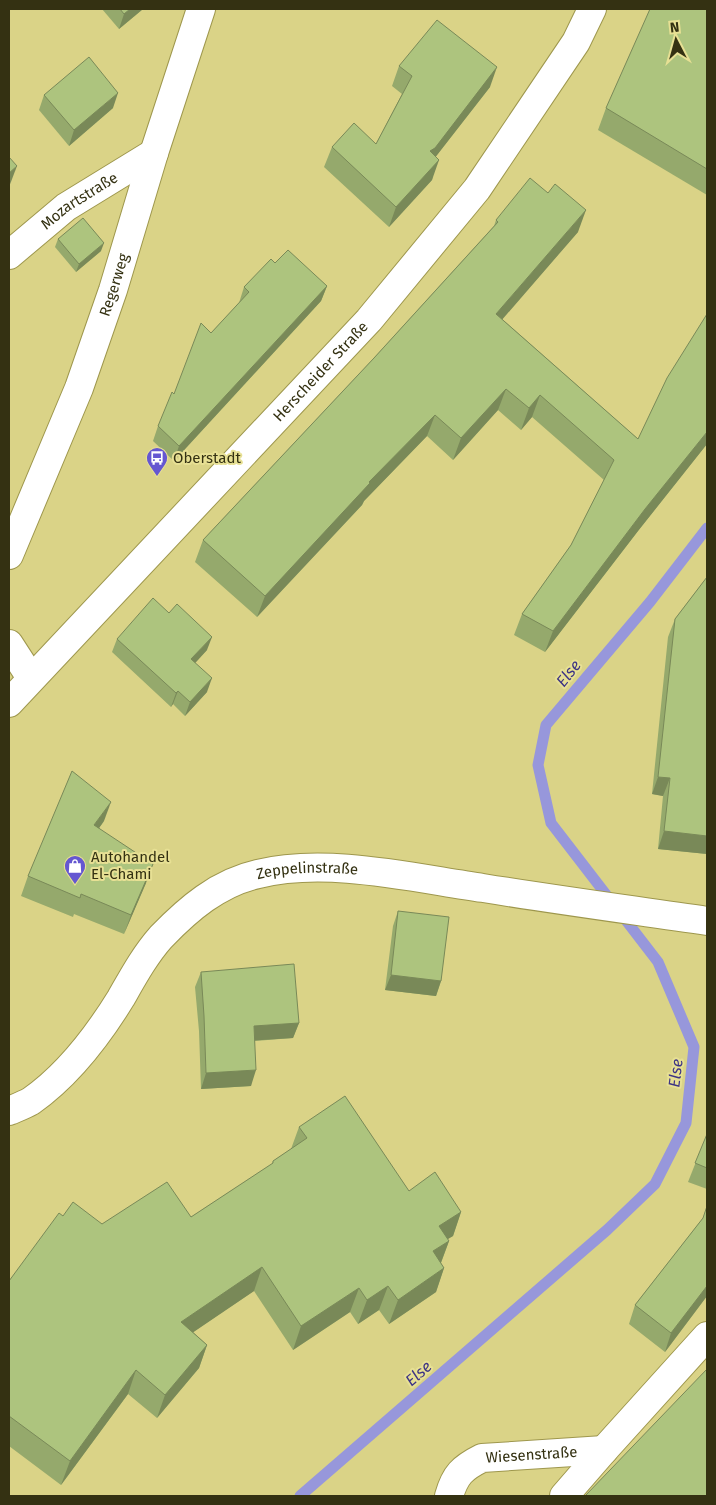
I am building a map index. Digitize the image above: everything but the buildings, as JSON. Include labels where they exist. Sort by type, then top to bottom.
[{"type":"street","name":"Regerweg","points":[[9,556],[79,388],[113,290],[200,9]]},
{"type":"street","name":"Herscheider Straße","points":[[9,703],[187,515],[369,320],[402,282],[477,189],[576,42],[592,9]]},
{"type":"street","name":"Mozartstraße","points":[[9,255],[66,207],[154,153]]},
{"type":"street","points":[[9,644],[31,678]]},
{"type":"street","name":"Zeppelinstraße","points":[[9,1111],[29,1102],[61,1077],[120,1000],[143,961],[160,938],[201,900],[245,877],[292,868],[343,868],[564,902],[707,921]]},
{"type":"street","name":"Wiesenstraße","points":[[564,1496],[707,1336]]},
{"type":"street","name":"Wiesenstraße","points":[[449,1496],[453,1482],[465,1467],[482,1458],[604,1450]]},
{"type":"waterway","name":"Else","points":[[300,1496],[607,1230],[655,1184],[686,1123],[694,1047],[658,962],[551,823],[538,765],[546,725],[650,602],[707,528]]},
{"type":"place","name":"Oberstadt","points":[[157,477]]},
{"type":"place","name":"Autohandel El-Chami","points":[[75,885]]}]
